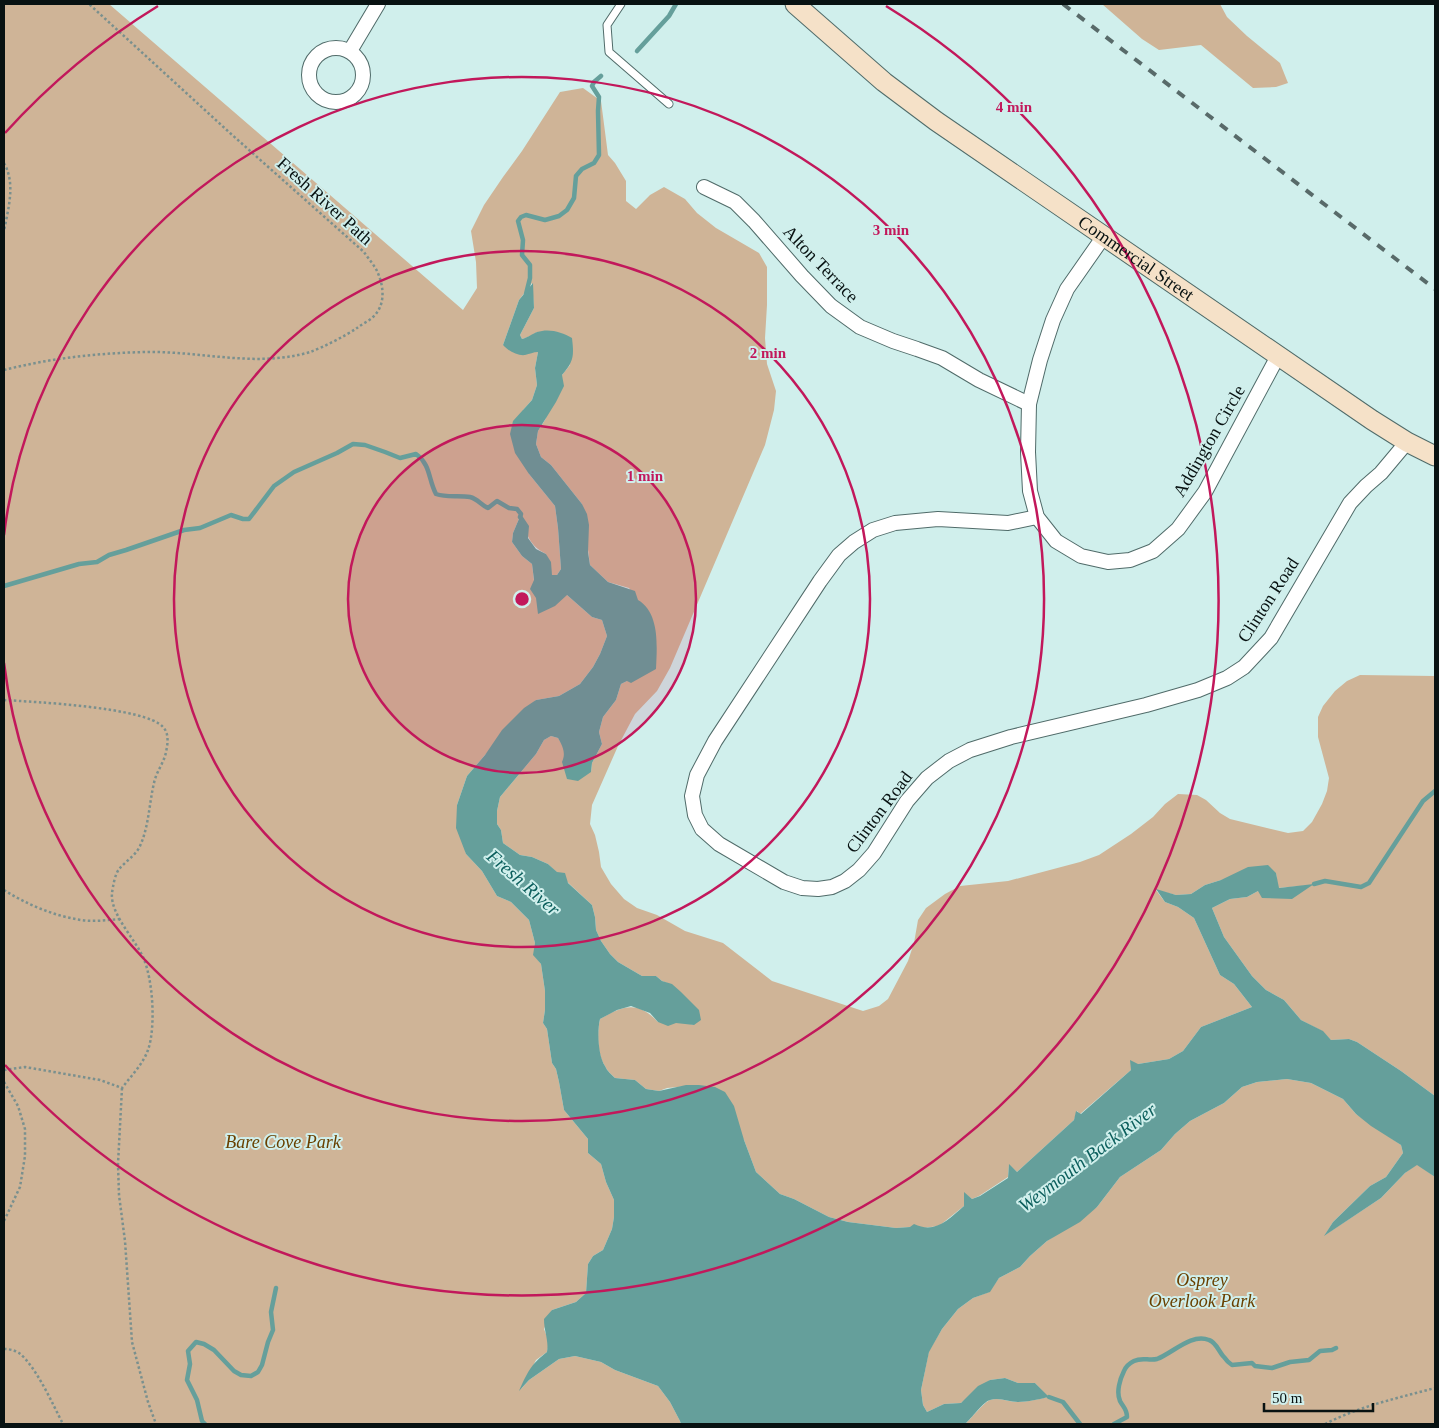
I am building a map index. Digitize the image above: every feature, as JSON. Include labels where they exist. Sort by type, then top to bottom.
[{"type":"main road","name":"Commercial Street","points":[[795,4],[884,82],[936,121],[1372,420],[1407,442],[1435,456]]},
{"type":"street","points":[[350,51],[378,4]]},
{"type":"street","name":"Alton Terrace","points":[[704,186],[735,202],[830,306],[860,327],[942,358],[980,380],[1029,404]]},
{"type":"street","name":"Addington Circle","points":[[1104,236],[1067,289],[1052,320],[1029,404],[1028,452],[1030,491],[1037,517],[1056,541],[1081,556],[1108,562],[1130,560],[1153,551],[1178,529],[1205,492],[1278,356]]},
{"type":"street","name":"Clinton Road","points":[[1037,517],[1008,523],[938,519],[895,523],[873,530],[838,555],[715,741],[697,775],[692,796],[695,815],[702,829],[719,844],[784,882],[802,888],[818,889],[832,887],[845,881],[864,864],[874,853],[907,801],[927,778],[949,761],[970,750],[1011,737],[1146,706],[1198,690],[1227,678],[1244,667],[1271,638],[1350,504],[1366,486],[1382,474],[1407,442]]},
{"type":"lane","points":[[621,4],[607,25],[609,52],[669,104]]},
{"type":"path","name":"Fresh River Path","points":[[4,370],[34,362],[73,357],[148,352],[261,359],[287,357],[311,351],[351,332],[374,317],[383,303],[382,289],[377,271],[364,252],[89,4]]},
{"type":"path","points":[[4,163],[10,178],[10,192],[4,231]]},
{"type":"path","points":[[4,700],[109,709],[149,719],[162,725],[168,734],[166,752],[154,781],[144,835],[139,848],[118,870],[112,894],[120,919],[143,957],[149,976],[152,1005],[152,1025],[148,1050],[122,1088],[118,1164],[119,1195],[126,1241],[132,1342],[156,1424]]},
{"type":"path","points":[[4,890],[17,899],[64,916],[81,920],[120,919]]},
{"type":"path","points":[[4,1070],[25,1067],[100,1080],[122,1088]]},
{"type":"path","points":[[4,1082],[18,1106],[25,1129],[25,1156],[20,1187],[4,1221]]},
{"type":"path","points":[[4,1349],[17,1352],[23,1357],[40,1380],[63,1424]]},
{"type":"path","points":[[1325,1424],[1386,1400],[1435,1388]]},
{"type":"green space","name":"Bare Cove Park","points":[[4,4],[109,4],[463,310],[477,288],[476,262],[471,231],[484,205],[560,92],[583,88],[601,101],[608,155],[626,181],[626,201],[636,209],[650,195],[664,187],[685,199],[697,213],[716,228],[759,253],[767,267],[765,338],[767,364],[776,391],[774,410],[765,445],[670,668],[657,691],[635,714],[618,746],[592,805],[590,824],[595,835],[601,867],[611,884],[624,899],[637,908],[657,915],[685,931],[723,943],[772,981],[863,1011],[879,1006],[888,999],[908,961],[914,943],[918,920],[926,908],[945,894],[960,886],[1008,881],[1080,862],[1099,855],[1131,834],[1178,794],[1197,795],[1230,819],[1288,833],[1303,831],[1312,822],[1327,791],[1329,778],[1318,737],[1318,717],[1323,706],[1335,691],[1347,681],[1360,675],[1435,676],[1435,1096],[1357,1042],[1349,1039],[1331,1040],[1322,1031],[1301,1020],[1284,1000],[1266,990],[1252,976],[1224,937],[1212,908],[1230,899],[1247,897],[1258,891],[1313,885],[1278,888],[1276,873],[1221,880],[1205,885],[1191,894],[1176,895],[1156,890],[1165,902],[1178,907],[1194,918],[1220,975],[1234,984],[1252,1007],[1201,1027],[1183,1051],[1169,1059],[1138,1064],[1080,1114],[1077,1111],[1074,1120],[1017,1172],[1009,1165],[1008,1177],[979,1196],[972,1199],[964,1193],[964,1206],[939,1226],[896,1228],[848,1222],[829,1217],[780,1194],[756,1172],[744,1140],[699,1085],[667,1088],[659,1091],[646,1089],[635,1080],[615,1078],[607,1070],[600,1056],[598,1031],[600,1019],[623,1008],[630,1007],[643,1010],[658,1022],[694,1025],[672,985],[656,976],[642,976],[618,962],[601,941],[596,930],[592,905],[548,864],[532,857],[520,855],[503,843],[501,830],[497,824],[500,797],[536,754],[544,740],[551,736],[558,738],[564,747],[565,756],[591,772],[592,763],[602,744],[599,732],[603,717],[616,700],[621,684],[627,681],[637,600],[629,588],[608,582],[590,565],[582,504],[551,465],[541,457],[536,444],[538,431],[545,420],[562,375],[570,365],[537,332],[522,339],[520,335],[534,308],[532,283],[519,300],[503,345],[538,352],[535,368],[537,385],[532,400],[523,410],[529,474],[555,506],[561,569],[557,575],[552,576],[546,554],[531,542],[521,514],[513,533],[512,542],[522,556],[532,564],[534,581],[567,595],[592,617],[602,620],[607,636],[593,667],[580,684],[559,696],[536,700],[485,755],[467,776],[457,805],[466,854],[482,871],[497,896],[511,902],[529,920],[535,943],[534,955],[541,964],[545,991],[543,1023],[547,1029],[552,1063],[556,1069],[564,1110],[588,1139],[588,1153],[601,1164],[614,1200],[614,1217],[612,1229],[603,1250],[593,1256],[588,1264],[586,1293],[576,1302],[552,1310],[544,1329],[549,1342],[547,1352],[536,1360],[521,1389],[529,1380],[559,1359],[575,1356],[601,1362],[615,1370],[658,1386],[670,1402],[681,1424],[4,1424]]},
{"type":"green space","points":[[1102,4],[1220,4],[1227,17],[1280,63],[1288,83],[1276,87],[1253,88],[1201,45],[1159,50],[1142,39]]},
{"type":"green space","name":"Osprey Overlook Park","points":[[1287,1079],[1311,1083],[1343,1099],[1356,1114],[1401,1145],[1403,1153],[1386,1177],[1370,1186],[1333,1222],[1325,1235],[1381,1198],[1405,1173],[1417,1164],[1435,1177],[1435,1424],[965,1424],[990,1400],[1021,1402],[1048,1397],[1035,1383],[1018,1383],[1005,1378],[990,1380],[961,1403],[944,1404],[927,1412],[923,1405],[921,1390],[929,1351],[942,1329],[958,1309],[973,1298],[989,1292],[999,1278],[1020,1267],[1047,1241],[1097,1207],[1120,1177],[1161,1150],[1190,1121],[1224,1103],[1242,1087],[1257,1082]]},
{"type":"water","name":"Weymouth Back River","points":[[533,283],[534,308],[520,335],[522,339],[537,332],[555,331],[572,338],[573,349],[571,362],[562,375],[564,386],[538,431],[536,444],[541,457],[551,465],[582,504],[587,514],[590,565],[608,582],[635,591],[638,600],[650,613],[654,621],[657,640],[656,669],[631,683],[627,681],[621,684],[616,700],[603,717],[599,732],[602,744],[592,763],[591,772],[578,781],[567,779],[562,762],[564,756],[563,747],[558,738],[551,736],[544,740],[536,754],[500,797],[497,824],[501,830],[503,843],[520,855],[532,857],[548,864],[557,872],[565,873],[568,883],[592,905],[596,930],[601,941],[618,962],[642,976],[656,976],[662,981],[672,984],[699,1010],[701,1020],[694,1025],[676,1023],[668,1026],[658,1022],[650,1013],[631,1006],[617,1010],[600,1019],[598,1037],[600,1050],[607,1069],[615,1078],[635,1080],[646,1089],[659,1091],[686,1085],[699,1085],[715,1087],[725,1092],[734,1106],[756,1172],[780,1194],[829,1217],[848,1222],[896,1228],[910,1227],[914,1224],[922,1227],[935,1226],[947,1220],[964,1206],[964,1192],[972,1199],[980,1196],[1008,1178],[1009,1164],[1017,1172],[1074,1120],[1076,1111],[1081,1114],[1131,1070],[1130,1060],[1138,1064],[1169,1059],[1183,1051],[1201,1027],[1252,1007],[1234,984],[1220,975],[1194,918],[1178,907],[1165,902],[1156,889],[1176,895],[1191,894],[1205,885],[1221,880],[1248,867],[1268,865],[1276,873],[1279,888],[1314,884],[1292,899],[1262,898],[1258,891],[1247,897],[1230,899],[1212,908],[1224,937],[1252,976],[1266,990],[1284,1000],[1301,1020],[1323,1031],[1331,1040],[1349,1039],[1357,1042],[1435,1096],[1435,1177],[1417,1165],[1405,1173],[1381,1198],[1324,1236],[1333,1222],[1370,1186],[1386,1177],[1403,1153],[1401,1145],[1371,1126],[1356,1114],[1343,1099],[1311,1083],[1287,1079],[1257,1082],[1242,1087],[1224,1103],[1190,1121],[1161,1150],[1120,1177],[1097,1207],[1080,1222],[1047,1241],[1020,1267],[999,1278],[990,1292],[973,1298],[958,1309],[942,1329],[929,1352],[921,1390],[923,1405],[927,1412],[944,1404],[961,1403],[978,1386],[990,1380],[1005,1378],[1018,1383],[1035,1383],[1049,1397],[1022,1402],[990,1400],[984,1403],[965,1424],[681,1424],[670,1402],[658,1386],[615,1370],[601,1362],[575,1356],[559,1359],[529,1380],[519,1391],[530,1369],[547,1352],[544,1319],[552,1310],[576,1302],[586,1293],[588,1264],[593,1256],[603,1250],[612,1229],[614,1217],[614,1200],[601,1164],[588,1153],[588,1139],[564,1110],[556,1069],[552,1063],[547,1029],[543,1023],[545,991],[541,964],[533,955],[535,943],[529,920],[511,902],[497,896],[482,871],[466,854],[456,828],[457,805],[467,776],[485,755],[502,730],[524,708],[536,700],[559,696],[580,684],[593,667],[607,636],[602,620],[592,617],[567,595],[555,606],[538,614],[536,598],[530,589],[534,580],[532,564],[522,556],[512,542],[513,533],[521,514],[529,526],[528,538],[536,549],[546,554],[551,562],[552,575],[557,575],[561,569],[555,506],[515,453],[510,434],[513,421],[532,400],[537,385],[535,368],[538,352],[519,355],[503,345],[519,300]]},
{"type":"waterway","name":"Fresh River","points":[[637,51],[669,16],[676,4]]},
{"type":"waterway","name":"Fresh River","points":[[526,294],[530,278],[530,265],[522,255],[523,240],[518,221],[526,215],[545,220],[559,216],[567,210],[574,198],[576,176],[582,169],[594,163],[599,155],[599,97],[592,86],[601,76]]},
{"type":"waterway","points":[[4,586],[79,564],[97,562],[109,555],[184,530],[200,528],[231,515],[249,519],[274,486],[294,472],[353,444],[365,445],[400,458],[416,454],[427,468],[436,494],[470,497],[488,508],[497,501],[509,508],[517,509],[521,514],[520,517]]},
{"type":"waterway","points":[[1314,884],[1325,881],[1361,887],[1369,883],[1423,801],[1435,791]]},
{"type":"waterway","points":[[205,1424],[202,1421],[197,1400],[187,1380],[190,1364],[188,1351],[196,1342],[204,1344],[214,1350],[234,1371],[241,1375],[251,1376],[258,1372],[273,1330],[271,1312],[276,1288]]},
{"type":"waterway","points":[[1114,1424],[1127,1417],[1118,1394],[1121,1378],[1127,1366],[1137,1360],[1157,1359],[1189,1341],[1196,1339],[1211,1341],[1232,1365],[1252,1363],[1255,1366],[1272,1368],[1290,1362],[1309,1360],[1320,1351],[1336,1348]]},
{"type":"waterway","points":[[1049,1397],[1063,1402],[1080,1424]]},
{"type":"railway","points":[[1063,4],[1435,289]]}]
